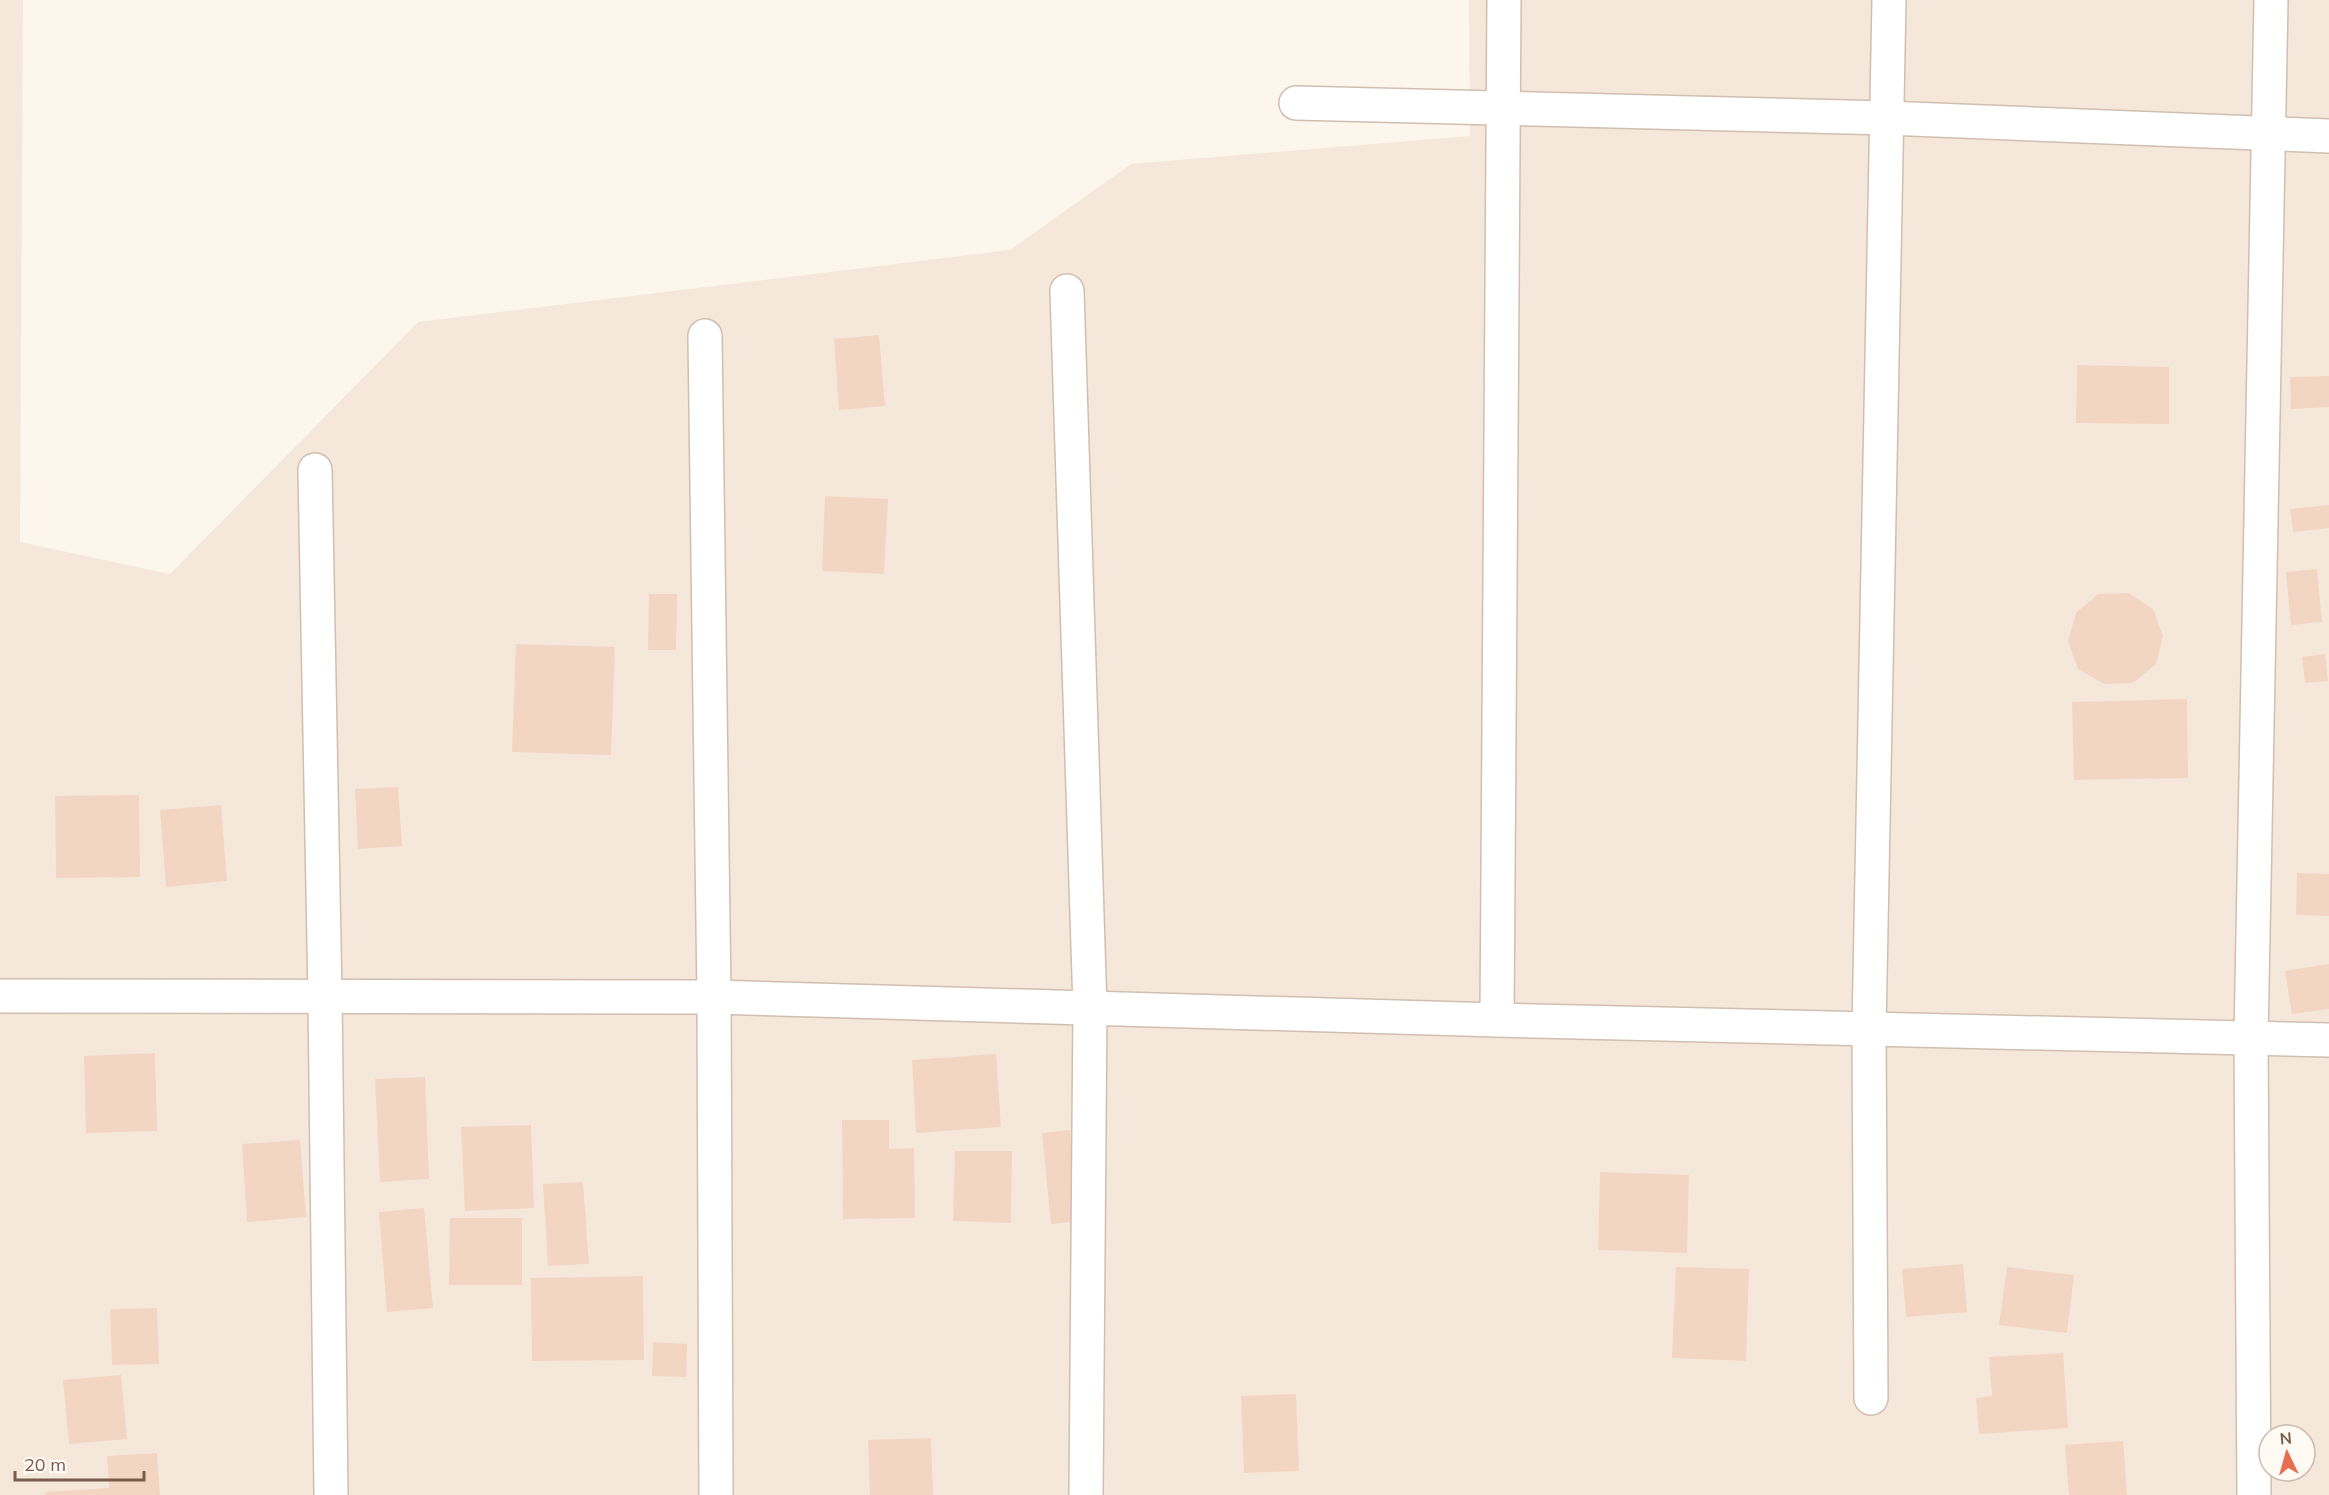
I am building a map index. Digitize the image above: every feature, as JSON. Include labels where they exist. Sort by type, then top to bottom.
[{"type":"street","points":[[1497,1020],[1504,0]]},
{"type":"street","points":[[1871,1398],[1869,1029],[1889,0]]},
{"type":"street","points":[[2254,1495],[2251,1038],[2271,0]]},
{"type":"street","points":[[1296,103],[1887,118],[2329,136]]},
{"type":"street","points":[[1067,291],[1090,1008],[1086,1495]]},
{"type":"street","points":[[705,336],[714,997],[716,1495]]},
{"type":"street","points":[[315,470],[332,1495]]},
{"type":"street","points":[[0,996],[714,997],[1497,1020],[2329,1040]]},
{"type":"shaded area","points":[[0,0],[23,0],[20,542],[170,574],[418,322],[1010,250],[1131,164],[1470,136],[1469,0],[2329,0],[2329,1495],[0,1495]]},
{"type":"building","points":[[879,335],[885,406],[839,410],[834,339]]},
{"type":"building","points":[[2077,365],[2169,367],[2169,424],[2076,423]]},
{"type":"building","points":[[2329,376],[2329,407],[2291,409],[2290,377]]},
{"type":"building","points":[[825,496],[888,499],[884,574],[822,571]]},
{"type":"building","points":[[2329,505],[2329,528],[2293,532],[2290,509]]},
{"type":"building","points":[[2317,569],[2322,622],[2291,625],[2286,572]]},
{"type":"building","points":[[2128,593],[2153,609],[2163,636],[2156,664],[2133,683],[2104,684],[2078,669],[2068,641],[2076,613],[2098,594]]},
{"type":"building","points":[[649,594],[677,594],[676,650],[648,650]]},
{"type":"building","points":[[516,644],[615,647],[611,755],[512,752]]},
{"type":"building","points":[[2325,654],[2328,681],[2305,683],[2302,657]]},
{"type":"building","points":[[2187,699],[2188,778],[2074,780],[2072,702]]},
{"type":"building","points":[[398,787],[402,846],[358,849],[355,789]]},
{"type":"building","points":[[139,795],[140,877],[56,878],[55,796]]},
{"type":"building","points":[[221,805],[227,881],[166,887],[160,810]]},
{"type":"building","points":[[2297,873],[2329,874],[2329,916],[2296,915]]},
{"type":"building","points":[[2329,964],[2329,1009],[2292,1014],[2285,971]]},
{"type":"building","points":[[155,1053],[157,1131],[86,1133],[84,1056]]},
{"type":"building","points":[[996,1054],[1001,1127],[916,1133],[912,1060]]},
{"type":"building","points":[[425,1077],[429,1179],[380,1182],[375,1079]]},
{"type":"building","points":[[842,1120],[889,1120],[889,1149],[914,1148],[915,1218],[843,1219]]},
{"type":"building","points":[[531,1125],[534,1208],[465,1211],[461,1127]]},
{"type":"building","points":[[1070,1130],[1080,1221],[1051,1224],[1042,1133]]},
{"type":"building","points":[[300,1140],[306,1217],[247,1222],[242,1144]]},
{"type":"building","points":[[955,1151],[1012,1151],[1011,1223],[953,1221]]},
{"type":"building","points":[[1600,1172],[1689,1175],[1687,1253],[1598,1250]]},
{"type":"building","points":[[583,1182],[589,1264],[548,1266],[543,1184]]},
{"type":"building","points":[[424,1208],[433,1308],[387,1312],[379,1212]]},
{"type":"building","points":[[450,1218],[522,1218],[522,1285],[449,1285]]},
{"type":"building","points":[[1963,1264],[1967,1312],[1906,1317],[1902,1269]]},
{"type":"building","points":[[1676,1267],[1749,1269],[1746,1361],[1672,1358]]},
{"type":"building","points":[[2007,1267],[2074,1275],[2067,1333],[1999,1325]]},
{"type":"building","points":[[643,1276],[644,1360],[532,1361],[531,1278]]},
{"type":"building","points":[[157,1308],[159,1364],[112,1365],[110,1309]]},
{"type":"building","points":[[653,1342],[687,1344],[686,1377],[652,1376]]},
{"type":"building","points":[[2063,1353],[2068,1428],[1979,1434],[1976,1398],[1992,1396],[1989,1357]]},
{"type":"building","points":[[121,1375],[127,1439],[69,1444],[63,1380]]},
{"type":"building","points":[[1296,1394],[1299,1471],[1244,1473],[1241,1396]]},
{"type":"building","points":[[931,1438],[933,1495],[870,1495],[868,1440]]},
{"type":"building","points":[[2123,1441],[2127,1495],[2069,1495],[2065,1445]]},
{"type":"building","points":[[157,1453],[160,1495],[46,1495],[45,1492],[109,1488],[107,1456]]}]
